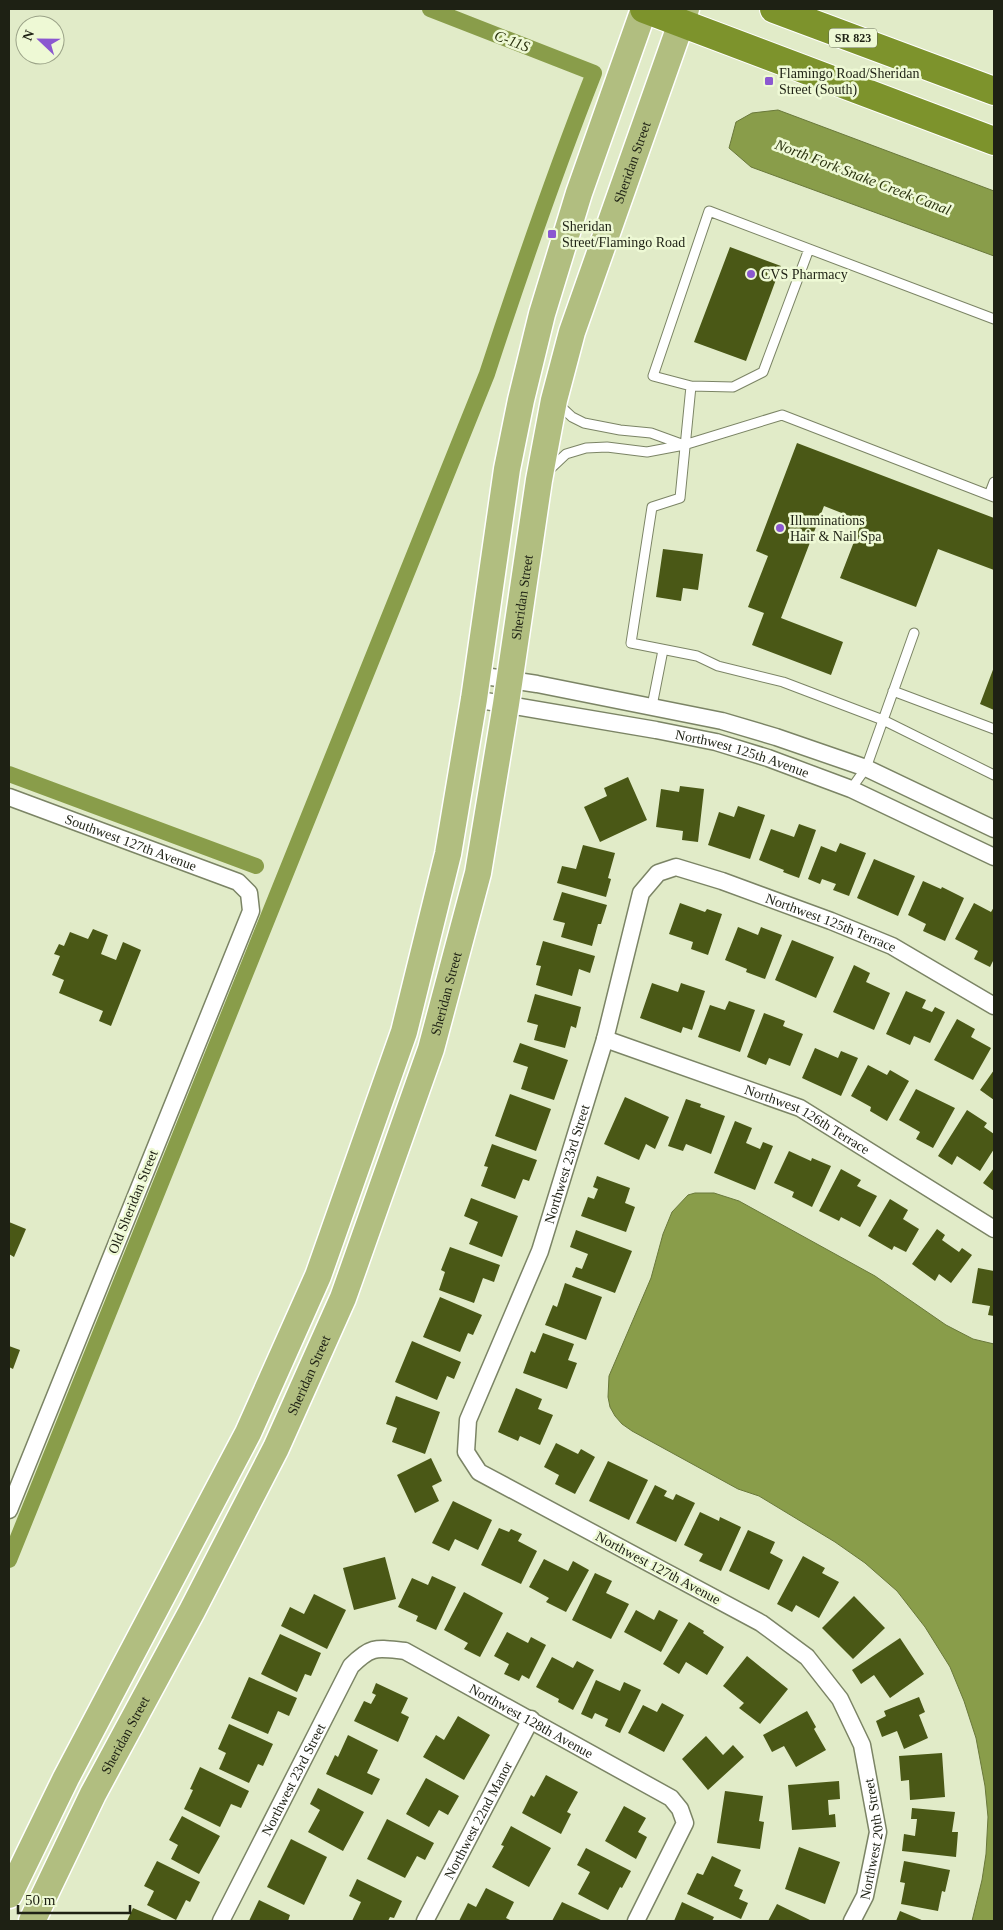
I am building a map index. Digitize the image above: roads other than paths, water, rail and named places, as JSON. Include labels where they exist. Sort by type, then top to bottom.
[{"type":"highway","points":[[644,9],[684,16],[994,141]]},
{"type":"highway","name":"SR 823","points":[[774,9],[994,91]]},
{"type":"main road","points":[[9,1895],[66,1778],[248,1433],[318,1276],[404,1032],[448,854],[476,687],[508,469],[521,400],[542,314],[579,193],[644,9]]},
{"type":"main road","name":"Sheridan Street","points":[[32,1921],[93,1794],[192,1611],[276,1448],[343,1298],[431,1049],[478,873],[508,692],[539,480],[554,400],[572,332],[684,16]]},
{"type":"street","name":"Northwest 125th Avenue","points":[[476,687],[508,692],[652,706],[722,720],[776,736],[866,768],[994,829]]},
{"type":"street","name":"Northwest 125th Avenue","points":[[476,687],[508,692],[656,730],[716,742],[768,758],[851,789],[994,857]]},
{"type":"street","name":"Southwest 127th Avenue","points":[[9,797],[238,882],[249,893]]},
{"type":"street","name":"Northwest 125th Terrace","points":[[658,873],[676,867],[722,881],[831,921],[892,946],[994,1006]]},
{"type":"street","name":"Northwest 23rd Street","points":[[466,1452],[468,1420],[540,1251],[605,1038],[641,893],[658,873]]},
{"type":"street","name":"Old Sheridan Street","points":[[9,1510],[251,911],[249,893]]},
{"type":"street","name":"Northwest 126th Terrace","points":[[605,1038],[800,1108],[994,1229]]},
{"type":"street","name":"Northwest 127th Avenue","points":[[466,1452],[479,1472],[761,1623],[807,1657],[840,1699]]},
{"type":"street","name":"Northwest 23rd Street","points":[[221,1921],[351,1666],[363,1654],[376,1648]]},
{"type":"street","name":"Northwest 128th Avenue","points":[[376,1648],[405,1651],[671,1798],[680,1809],[685,1823],[636,1921]]},
{"type":"street","name":"Northwest 20th Street","points":[[840,1699],[862,1745],[878,1832],[865,1896],[852,1921]]},
{"type":"street","name":"Northwest 22nd Manor","points":[[424,1921],[531,1719]]},
{"type":"lane","points":[[809,249],[763,372],[733,387],[691,386],[654,376],[709,211],[994,319]]},
{"type":"lane","points":[[691,386],[680,498],[652,507],[631,642],[697,656],[718,666],[783,682],[883,720],[994,775]]},
{"type":"lane","points":[[554,400],[572,417],[584,423],[620,430],[651,433],[684,445]]},
{"type":"lane","points":[[539,480],[566,454],[586,448],[607,447],[647,452],[684,445],[782,415],[992,496],[994,482]]},
{"type":"lane","points":[[851,789],[866,768],[914,633]]},
{"type":"lane","points":[[652,706],[663,650]]},
{"type":"lane","points":[[893,691],[994,729]]},
{"type":"water","name":"North Fork Snake Creek Canal","points":[[778,110],[994,191],[994,256],[751,167],[729,148],[736,122],[752,113]]},
{"type":"water","points":[[714,1193],[739,1201],[875,1276],[946,1325],[973,1339],[994,1344],[994,1921],[972,1921],[986,1854],[988,1817],[985,1786],[976,1738],[950,1667],[925,1627],[897,1591],[865,1563],[835,1542],[759,1496],[738,1489],[632,1431],[622,1424],[610,1407],[608,1397],[609,1376],[651,1278],[663,1234],[672,1212],[688,1195]]},
{"type":"waterway","name":"C-11S","points":[[9,1560],[487,374],[538,223],[594,73],[430,9]]},
{"type":"waterway","points":[[9,774],[256,866]]},
{"type":"place","name":"Flamingo Road/Sheridan Street (South)","points":[[769,81]]},
{"type":"place","name":"Sheridan Street/Flamingo Road","points":[[552,234]]},
{"type":"place","name":"CVS Pharmacy","points":[[751,274]]},
{"type":"place","name":"Illuminations Hair & Nail Spa","points":[[780,528]]}]
